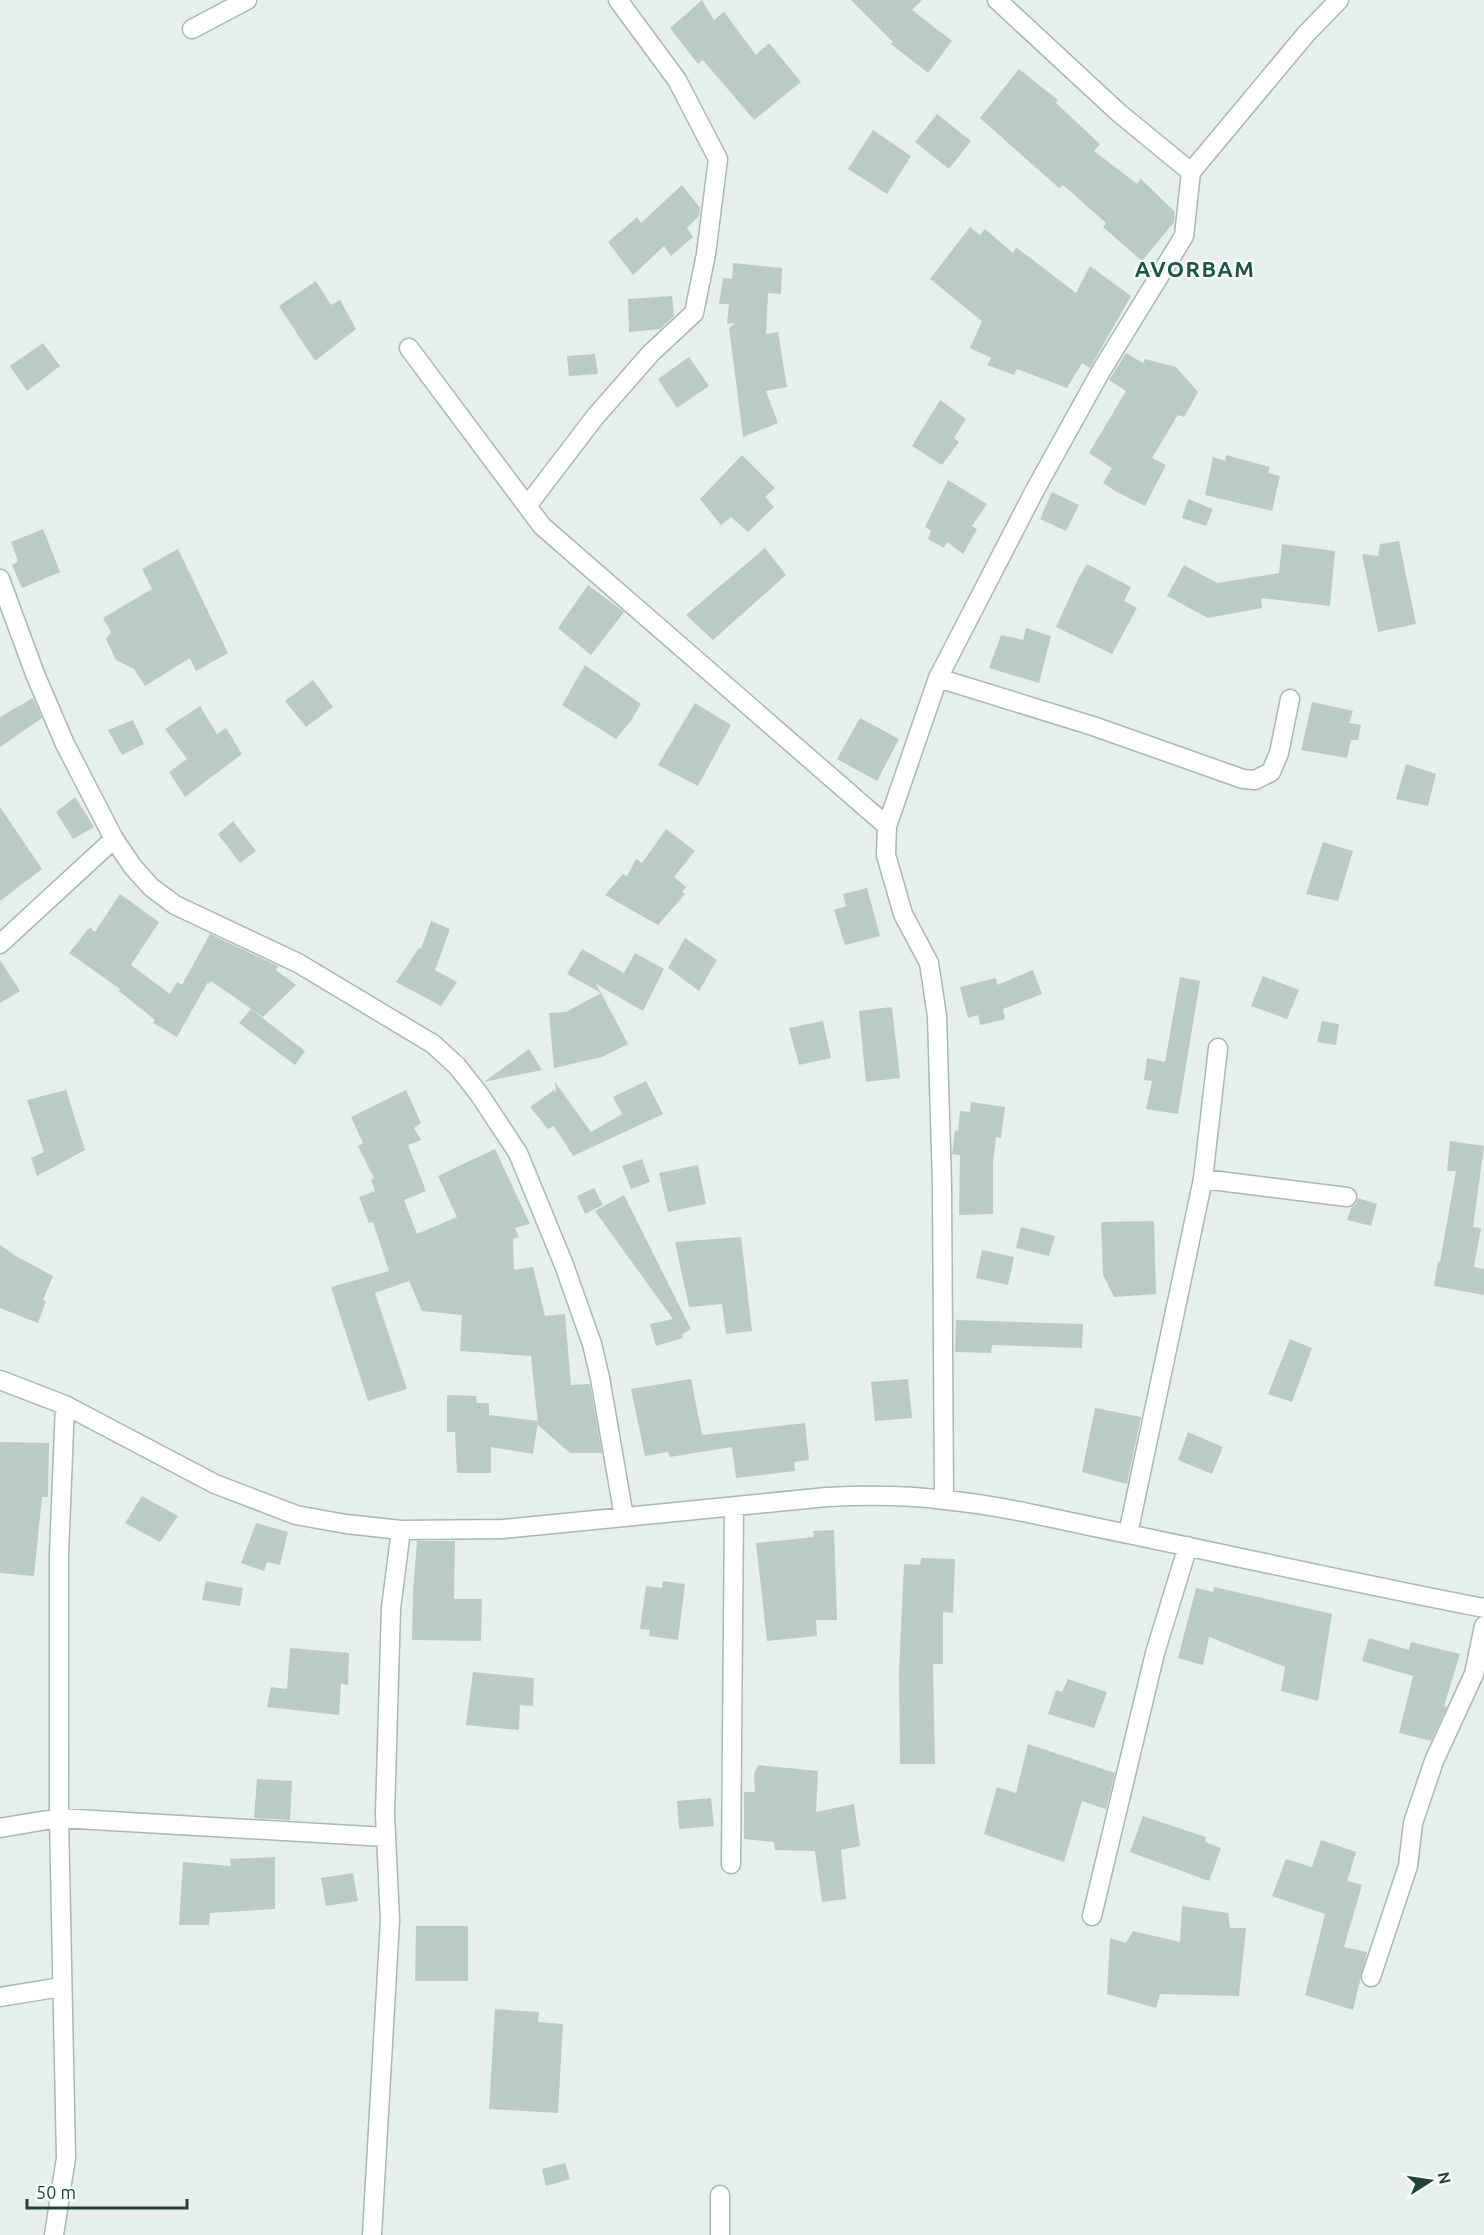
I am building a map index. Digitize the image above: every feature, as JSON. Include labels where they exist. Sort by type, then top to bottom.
[{"type":"street","points":[[192,28],[247,0]]},
{"type":"street","points":[[527,506],[602,409],[651,353],[694,313],[706,254],[718,159],[677,80],[618,0]]},
{"type":"street","points":[[997,0],[1119,112],[1191,172]]},
{"type":"street","points":[[944,1499],[942,1185],[937,1016],[929,963],[903,914],[886,855],[887,826],[939,678],[1035,490],[1101,371],[1184,236],[1191,172],[1306,34],[1339,0]]},
{"type":"street","points":[[409,348],[543,526],[887,826]]},
{"type":"street","points":[[0,579],[35,674],[65,744],[114,839],[133,867],[151,887],[175,905],[298,963],[433,1044],[457,1066],[479,1094],[518,1153],[564,1265],[592,1344],[624,1517]]},
{"type":"street","points":[[939,678],[1093,726],[1243,779],[1256,780],[1271,772],[1279,753],[1290,699]]},
{"type":"street","points":[[0,944],[114,839]]},
{"type":"street","points":[[1128,1534],[1203,1179],[1218,1048]]},
{"type":"street","points":[[1203,1179],[1347,1197]]},
{"type":"street","points":[[0,1380],[65,1405],[215,1484],[296,1515],[346,1524],[401,1530],[503,1529],[827,1497],[865,1495],[944,1499],[1052,1517],[1333,1579],[1397,1589],[1484,1608]]},
{"type":"street","points":[[54,2235],[66,2158],[59,1818],[59,1554],[65,1405]]},
{"type":"street","points":[[731,1864],[734,1506]]},
{"type":"street","points":[[372,2235],[390,1920],[386,1837],[391,1608],[401,1530]]},
{"type":"street","points":[[1092,1916],[1155,1653],[1188,1546]]},
{"type":"street","points":[[1371,1977],[1408,1866],[1413,1823],[1434,1761],[1474,1674],[1484,1626]]},
{"type":"street","points":[[0,1828],[59,1818],[386,1837]]},
{"type":"street","points":[[0,1997],[61,1987]]},
{"type":"street","points":[[720,2195],[720,2235]]},
{"type":"building","points":[[702,0],[714,20],[724,12],[756,55],[769,43],[801,82],[754,120],[703,60],[698,64],[670,28]]},
{"type":"building","points":[[851,0],[922,0],[912,10],[952,41],[928,73],[891,44],[893,42]]},
{"type":"building","points":[[1019,69],[1058,100],[1056,103],[1100,144],[1094,151],[1137,184],[1141,179],[1175,212],[1174,222],[1142,261],[1103,227],[1106,223],[1063,185],[1059,188],[980,118]]},
{"type":"building","points":[[937,114],[971,141],[949,169],[915,142]]},
{"type":"building","points":[[873,130],[911,156],[887,194],[848,169]]},
{"type":"building","points":[[682,185],[700,208],[699,216],[687,228],[693,237],[671,256],[664,246],[633,275],[608,242],[637,217],[641,223]]},
{"type":"building","points":[[970,227],[980,235],[985,229],[1013,253],[1016,247],[1076,293],[1090,266],[1131,296],[1090,368],[1082,363],[1067,388],[1017,369],[1014,375],[987,365],[991,358],[970,348],[982,321],[930,279]]},
{"type":"building","points":[[733,263],[782,268],[781,294],[768,293],[766,334],[778,332],[787,387],[766,391],[778,423],[743,437],[729,328],[735,323],[727,324],[729,304],[719,304],[723,278],[732,279]]},
{"type":"building","points":[[316,281],[331,305],[340,300],[356,329],[315,361],[279,306]]},
{"type":"building","points":[[672,296],[674,316],[660,329],[629,332],[628,299]]},
{"type":"building","points":[[43,343],[60,366],[27,391],[10,366]]},
{"type":"building","points":[[1126,353],[1143,363],[1145,359],[1176,367],[1198,392],[1184,417],[1178,415],[1152,458],[1166,465],[1145,506],[1103,483],[1112,468],[1089,453],[1126,391],[1109,380]]},
{"type":"building","points":[[595,354],[598,374],[569,376],[567,356]]},
{"type":"building","points":[[689,357],[709,386],[677,408],[658,379]]},
{"type":"building","points":[[940,400],[966,419],[954,438],[959,442],[942,465],[912,446]]},
{"type":"building","points":[[742,455],[775,488],[765,497],[774,507],[748,532],[731,517],[721,525],[700,499]]},
{"type":"building","points":[[1226,455],[1270,467],[1268,473],[1280,476],[1272,511],[1205,495],[1213,457],[1225,461]]},
{"type":"building","points":[[948,480],[987,504],[972,526],[977,529],[963,554],[947,542],[944,548],[928,539],[931,531],[925,527]]},
{"type":"building","points":[[1052,492],[1079,505],[1066,531],[1040,519]]},
{"type":"building","points":[[1188,499],[1213,509],[1206,526],[1182,518]]},
{"type":"building","points":[[43,529],[60,572],[22,588],[12,565],[18,561],[11,542]]},
{"type":"building","points":[[1399,541],[1416,624],[1378,632],[1362,554],[1378,556],[1380,544]]},
{"type":"building","points":[[1282,544],[1335,551],[1330,606],[1261,598],[1262,608],[1208,618],[1167,596],[1184,565],[1217,583],[1279,573]]},
{"type":"building","points":[[765,548],[786,575],[713,640],[686,615]]},
{"type":"building","points":[[178,549],[228,653],[196,671],[190,658],[145,686],[134,669],[116,660],[106,639],[111,632],[103,618],[152,589],[142,569]]},
{"type":"building","points":[[1087,564],[1131,587],[1124,601],[1137,608],[1112,654],[1056,627]]},
{"type":"building","points":[[588,585],[624,612],[591,655],[558,628]]},
{"type":"building","points":[[1026,628],[1051,636],[1039,683],[989,668],[1001,635],[1023,640]]},
{"type":"building","points":[[585,665],[641,704],[616,739],[562,705]]},
{"type":"building","points":[[313,680],[333,707],[306,727],[285,701]]},
{"type":"building","points":[[33,698],[42,718],[0,747],[0,717]]},
{"type":"building","points":[[1312,702],[1353,711],[1349,723],[1361,725],[1358,740],[1351,740],[1347,758],[1301,750]]},
{"type":"building","points":[[695,703],[731,725],[698,786],[658,765]]},
{"type":"building","points":[[200,706],[217,734],[226,728],[242,754],[185,797],[169,772],[187,759],[165,729]]},
{"type":"building","points":[[860,718],[899,739],[877,781],[837,759]]},
{"type":"building","points":[[133,720],[144,744],[122,755],[108,730]]},
{"type":"building","points":[[1406,764],[1436,774],[1428,806],[1396,799]]},
{"type":"building","points":[[75,797],[94,827],[73,839],[56,812]]},
{"type":"building","points":[[0,807],[42,869],[0,901]]},
{"type":"building","points":[[233,821],[256,851],[240,863],[218,834]]},
{"type":"building","points":[[666,829],[695,851],[674,877],[686,887],[682,892],[685,894],[658,925],[605,895],[623,874],[627,876],[636,859],[642,863]]},
{"type":"building","points":[[1323,842],[1353,851],[1338,901],[1306,894]]},
{"type":"building","points":[[867,888],[880,936],[845,945],[834,910],[846,906],[843,894]]},
{"type":"building","points":[[120,894],[159,922],[131,965],[170,994],[177,982],[182,985],[210,934],[278,966],[276,970],[296,985],[263,1017],[211,981],[210,984],[208,982],[177,1037],[153,1023],[155,1020],[119,991],[120,989],[69,953],[90,927],[95,932]]},
{"type":"building","points":[[431,921],[450,929],[435,970],[457,982],[441,1006],[396,982],[419,948],[421,949]]},
{"type":"building","points":[[685,938],[717,960],[699,991],[668,968]]},
{"type":"building","points":[[582,949],[624,973],[635,953],[664,969],[643,1011],[596,984],[601,993],[567,974]]},
{"type":"building","points":[[0,960],[20,991],[0,1003]]},
{"type":"building","points":[[1033,970],[1042,994],[1003,1009],[1005,1019],[980,1025],[978,1015],[968,1018],[960,987],[996,978],[997,985]]},
{"type":"building","points":[[1263,976],[1299,990],[1287,1019],[1251,1006]]},
{"type":"building","points":[[1180,977],[1200,981],[1178,1114],[1146,1109],[1152,1081],[1144,1080],[1147,1058],[1165,1062]]},
{"type":"building","points":[[601,993],[628,1044],[602,1057],[554,1068],[549,1013],[566,1012]]},
{"type":"building","points":[[892,1007],[900,1078],[866,1082],[859,1011]]},
{"type":"building","points":[[251,1009],[305,1051],[295,1065],[239,1023]]},
{"type":"building","points":[[823,1021],[831,1058],[799,1065],[789,1028]]},
{"type":"building","points":[[1322,1021],[1339,1024],[1336,1045],[1317,1042]]},
{"type":"building","points":[[529,1049],[542,1070],[484,1082]]},
{"type":"building","points":[[646,1081],[663,1114],[573,1156],[554,1126],[548,1129],[530,1107],[554,1090],[556,1093],[555,1082],[591,1132],[622,1114],[613,1097]]},
{"type":"building","points":[[66,1090],[85,1150],[37,1176],[31,1158],[44,1152],[27,1100]]},
{"type":"building","points":[[406,1090],[421,1123],[414,1128],[421,1140],[408,1145],[426,1191],[404,1200],[417,1234],[457,1217],[438,1176],[495,1149],[530,1224],[515,1228],[519,1237],[513,1239],[514,1270],[533,1267],[545,1316],[565,1314],[571,1385],[590,1384],[602,1453],[570,1453],[538,1425],[531,1356],[460,1351],[462,1315],[422,1311],[409,1281],[375,1293],[407,1389],[368,1401],[331,1287],[389,1271],[373,1222],[369,1223],[359,1197],[375,1191],[371,1180],[374,1178],[358,1146],[363,1143],[351,1117]]},
{"type":"building","points":[[971,1102],[1005,1107],[1001,1138],[996,1137],[993,1164],[993,1214],[959,1215],[960,1155],[952,1154],[960,1111],[970,1112]]},
{"type":"building","points":[[1450,1141],[1484,1146],[1473,1227],[1481,1228],[1474,1267],[1484,1269],[1484,1295],[1434,1286],[1456,1171],[1447,1171]]},
{"type":"building","points":[[642,1159],[650,1182],[631,1189],[622,1166]]},
{"type":"building","points":[[698,1165],[706,1204],[668,1212],[659,1173]]},
{"type":"building","points":[[594,1188],[603,1205],[585,1214],[577,1196]]},
{"type":"building","points":[[624,1195],[691,1329],[683,1334],[682,1332],[683,1338],[656,1346],[650,1324],[673,1319],[595,1211]]},
{"type":"building","points":[[1358,1198],[1377,1204],[1371,1226],[1347,1220]]},
{"type":"building","points":[[1154,1221],[1156,1294],[1114,1297],[1103,1275],[1101,1222]]},
{"type":"building","points":[[1021,1227],[1055,1236],[1049,1256],[1016,1248]]},
{"type":"building","points":[[741,1237],[752,1331],[726,1334],[722,1304],[689,1307],[675,1242]]},
{"type":"building","points":[[0,1245],[53,1276],[43,1300],[46,1301],[38,1323],[0,1308]]},
{"type":"building","points":[[982,1250],[1014,1257],[1008,1285],[976,1278]]},
{"type":"building","points":[[956,1320],[1083,1324],[1082,1348],[992,1345],[991,1353],[955,1352]]},
{"type":"building","points":[[1290,1339],[1312,1348],[1292,1402],[1268,1394]]},
{"type":"building","points":[[691,1379],[702,1435],[805,1423],[809,1460],[794,1462],[795,1471],[736,1478],[732,1447],[670,1457],[668,1452],[645,1456],[631,1389]]},
{"type":"building","points":[[908,1379],[912,1418],[875,1421],[871,1382]]},
{"type":"building","points":[[447,1395],[476,1396],[477,1403],[489,1403],[489,1415],[538,1421],[533,1454],[491,1447],[491,1473],[457,1473],[455,1432],[447,1432]]},
{"type":"building","points":[[1095,1408],[1141,1417],[1127,1484],[1082,1472]]},
{"type":"building","points":[[1188,1432],[1223,1447],[1212,1474],[1178,1460]]},
{"type":"building","points":[[0,1442],[49,1443],[48,1497],[42,1497],[34,1576],[0,1573]]},
{"type":"building","points":[[142,1496],[178,1516],[160,1542],[125,1523]]},
{"type":"building","points":[[256,1523],[288,1532],[280,1565],[267,1562],[264,1571],[241,1563]]},
{"type":"building","points":[[834,1530],[837,1620],[816,1620],[817,1636],[767,1641],[756,1543],[814,1537],[813,1531]]},
{"type":"building","points":[[417,1541],[455,1541],[454,1599],[482,1599],[481,1641],[412,1640]]},
{"type":"building","points":[[921,1558],[955,1559],[953,1613],[943,1612],[943,1664],[933,1664],[935,1764],[900,1764],[899,1672],[904,1564],[920,1565]]},
{"type":"building","points":[[206,1581],[243,1588],[240,1606],[202,1600]]},
{"type":"building","points":[[663,1581],[685,1584],[678,1640],[649,1636],[650,1630],[640,1629],[646,1586],[662,1588]]},
{"type":"building","points":[[1214,1587],[1332,1614],[1318,1701],[1281,1691],[1285,1667],[1209,1637],[1203,1665],[1178,1658],[1196,1588],[1213,1592]]},
{"type":"building","points":[[1369,1638],[1409,1650],[1411,1642],[1460,1654],[1444,1706],[1447,1707],[1431,1741],[1399,1733],[1413,1676],[1362,1661]]},
{"type":"building","points":[[290,1648],[349,1653],[348,1685],[341,1684],[339,1715],[267,1707],[271,1687],[287,1689]]},
{"type":"building","points":[[473,1672],[534,1678],[533,1706],[520,1705],[519,1730],[466,1725]]},
{"type":"building","points":[[1068,1679],[1107,1692],[1094,1728],[1048,1714],[1056,1690],[1062,1692]]},
{"type":"building","points":[[1028,1744],[1115,1773],[1106,1809],[1082,1801],[1064,1862],[984,1834],[997,1787],[1016,1793]]},
{"type":"building","points":[[758,1765],[818,1771],[816,1812],[854,1804],[860,1846],[841,1850],[846,1899],[822,1902],[815,1851],[775,1850],[774,1842],[744,1839],[744,1792],[755,1792],[754,1774]]},
{"type":"building","points":[[257,1779],[292,1781],[290,1820],[254,1818]]},
{"type":"building","points":[[711,1798],[714,1826],[679,1829],[677,1801]]},
{"type":"building","points":[[1143,1816],[1206,1837],[1205,1842],[1221,1848],[1209,1881],[1130,1852]]},
{"type":"building","points":[[1321,1840],[1356,1852],[1347,1881],[1362,1885],[1344,1947],[1367,1952],[1353,2010],[1305,1995],[1325,1914],[1272,1896],[1286,1859],[1312,1867]]},
{"type":"building","points":[[275,1857],[275,1909],[210,1913],[209,1925],[179,1925],[183,1862],[231,1866],[230,1859]]},
{"type":"building","points":[[353,1873],[358,1901],[326,1906],[321,1878]]},
{"type":"building","points":[[1182,1906],[1228,1913],[1230,1928],[1246,1928],[1239,1996],[1160,1994],[1156,2008],[1107,1994],[1110,1938],[1126,1943],[1133,1931],[1180,1942]]},
{"type":"building","points":[[416,1926],[468,1926],[468,1981],[415,1981]]},
{"type":"building","points":[[495,2009],[539,2012],[538,2022],[563,2024],[558,2113],[489,2109]]},
{"type":"building","points":[[565,2163],[570,2179],[546,2186],[542,2169]]},
{"type":"district","name":"AVORBAM","points":[[1195,268]]}]
